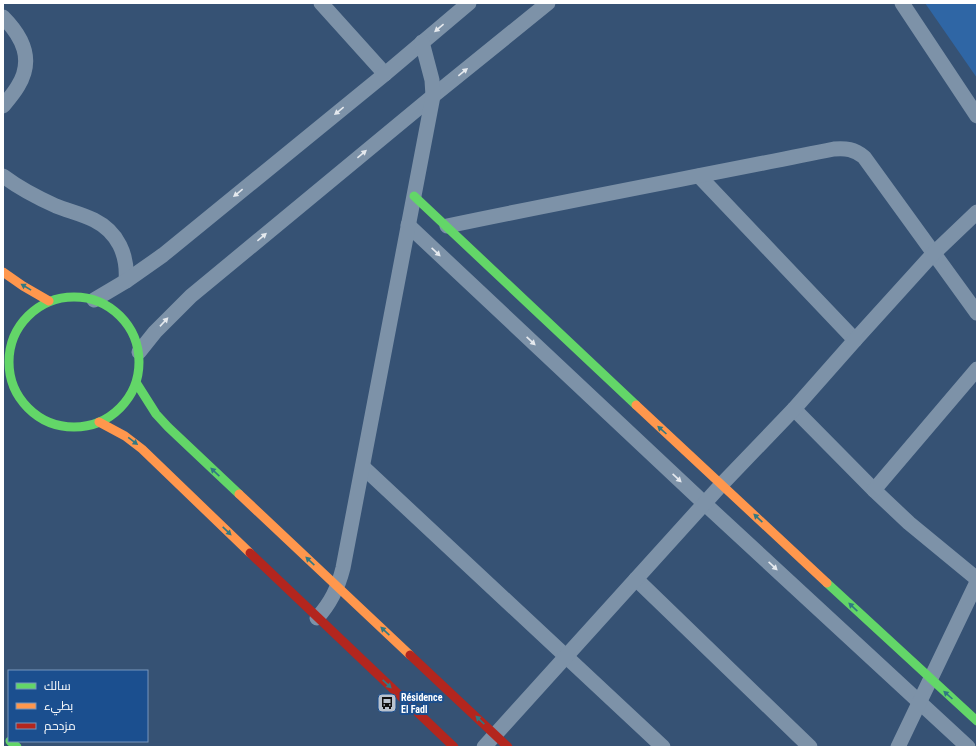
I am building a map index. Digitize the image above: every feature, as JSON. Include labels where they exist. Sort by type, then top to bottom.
[{"type":"main road","points":[[414,196],[930,680],[977,721]]},
{"type":"main road","points":[[3,272],[49,301]]},
{"type":"main road","points":[[79,296],[94,300],[116,311],[131,330],[139,352],[140,368],[137,384],[129,398],[118,410],[99,422],[81,427],[62,426],[44,420],[28,409],[16,394],[9,376],[8,356],[10,335],[34,309],[49,301],[64,297],[79,296]]},
{"type":"main road","points":[[137,384],[156,414],[168,427],[508,747]]},
{"type":"main road","points":[[99,422],[134,441],[317,618],[454,747]]},
{"type":"street","points":[[321,3],[385,74]]},
{"type":"street","points":[[94,300],[126,281],[162,255],[385,74],[469,3]]},
{"type":"street","points":[[139,352],[155,332],[191,296],[548,3]]},
{"type":"street","points":[[902,3],[977,116]]},
{"type":"street","points":[[3,17],[19,35],[26,56],[22,79],[18,87],[3,106]]},
{"type":"street","points":[[317,618],[326,609],[338,587],[343,568],[433,96],[432,80],[422,42]]},
{"type":"street","points":[[447,226],[559,202],[834,149],[852,149],[864,157],[977,313]]},
{"type":"street","points":[[3,176],[34,195],[93,220],[112,233],[124,252],[126,262],[126,281]]},
{"type":"street","points":[[699,176],[855,340]]},
{"type":"street","points":[[484,747],[722,484],[794,409],[933,254],[977,212]]},
{"type":"street","points":[[408,225],[705,504],[968,747]]},
{"type":"street","points":[[874,490],[977,369]]},
{"type":"street","points":[[595,400],[610,381]]},
{"type":"street","points":[[794,409],[874,490],[910,523],[977,578]]},
{"type":"street","points":[[363,467],[664,747]]},
{"type":"street","points":[[636,579],[810,747]]},
{"type":"street","points":[[898,747],[977,582]]},
{"type":"shaded area","points":[[925,3],[977,3],[977,78]]},
{"type":"traffic: fast","points":[[414,196],[636,405]]},
{"type":"traffic: fast","points":[[80,297],[93,299],[105,304],[125,321],[132,331],[137,343],[139,362],[137,381],[132,393],[115,413],[105,420],[93,425],[68,427],[55,425],[43,420],[23,403],[16,393],[11,381],[9,356],[11,343],[16,331],[33,311],[43,304],[55,299],[80,297]]},
{"type":"traffic: fast","points":[[137,384],[156,414],[168,427],[239,494]]},
{"type":"traffic: fast","points":[[827,583],[977,721]]},
{"type":"traffic: fast","points":[[11,742],[17,747]]},
{"type":"traffic: slow","points":[[3,272],[49,301]]},
{"type":"traffic: slow","points":[[636,405],[827,583]]},
{"type":"traffic: slow","points":[[99,422],[125,436],[142,449],[250,553]]},
{"type":"traffic: slow","points":[[239,494],[410,655]]},
{"type":"traffic: jam","points":[[250,553],[454,747]]},
{"type":"traffic: jam","points":[[410,655],[508,747]]},
{"type":"place","name":"Résidence El Fadl","points":[[387,703]]}]
